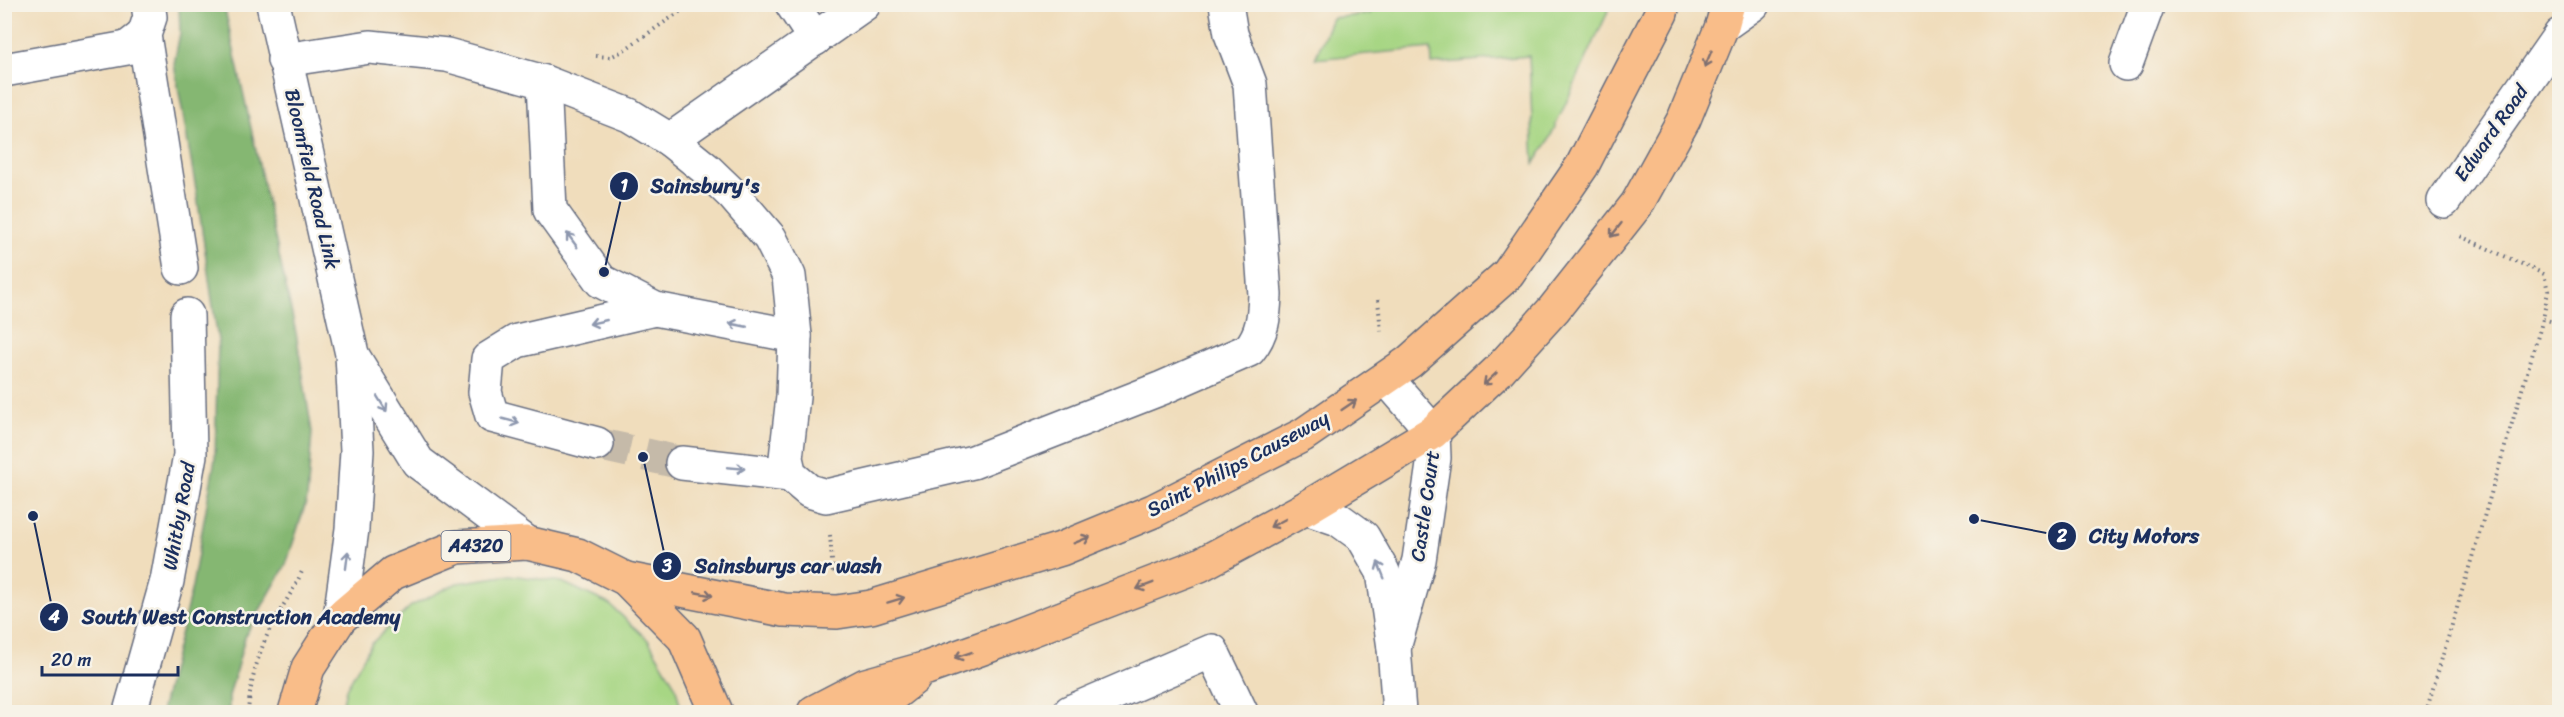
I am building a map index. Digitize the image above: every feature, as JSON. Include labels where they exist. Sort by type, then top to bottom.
[{"type":"main road","name":"Saint Philips Causeway","points":[[626,579],[784,610],[837,612],[871,607],[1061,549],[1153,511],[1303,435],[1409,362],[1508,274],[1581,166],[1661,13],[1663,4]]},
{"type":"main road","points":[[814,712],[866,685],[927,668],[1005,640],[1200,565],[1306,508],[1433,432],[1498,371],[1554,309],[1637,204],[1684,119],[1725,15]]},
{"type":"main road","name":"A4320","points":[[295,712],[308,668],[340,618],[393,573],[457,547],[527,543],[578,555],[626,579],[684,638],[716,712]]},
{"type":"main road","points":[[870,712],[927,668]]},
{"type":"street","name":"Bloomfield Road Link","points":[[273,4],[352,354],[357,451],[352,529],[340,618]]},
{"type":"street","points":[[792,4],[815,39]]},
{"type":"street","points":[[670,140],[864,4]]},
{"type":"street","points":[[682,463],[790,475],[809,491],[826,496],[973,462],[1249,350],[1258,339],[1264,322],[1265,295],[1250,84],[1231,34],[1226,4]]},
{"type":"street","points":[[1725,15],[1753,4]]},
{"type":"street","points":[[2126,64],[2148,4]]},
{"type":"street","points":[[4,70],[127,48],[146,20]]},
{"type":"street","points":[[146,20],[182,268]]},
{"type":"street","name":"Edward Road","points":[[2444,201],[2559,35]]},
{"type":"street","points":[[284,60],[370,47],[447,55],[544,82],[629,115],[670,140],[706,169],[734,195],[770,238],[789,276],[795,336],[793,398],[786,458],[790,475]]},
{"type":"street","points":[[544,82],[550,210],[601,281],[655,309],[795,336]]},
{"type":"street","points":[[597,444],[492,416],[485,392],[488,359],[518,341],[655,309]]},
{"type":"street","name":"Whitby Road","points":[[130,712],[167,581],[190,455],[187,315]]},
{"type":"street","name":"Bloomfield Road Link","points":[[352,354],[418,462],[527,543]]},
{"type":"street","name":"Castle Court","points":[[1387,379],[1433,432],[1434,458],[1419,560],[1394,648]]},
{"type":"street","name":"Castle Court","points":[[1306,508],[1338,519],[1363,537],[1383,572],[1400,712]]},
{"type":"street","points":[[1070,712],[1212,651],[1240,712]]},
{"type":"path","points":[[594,56],[610,57],[621,52],[691,4]]},
{"type":"path","points":[[2426,712],[2543,319],[2548,291],[2544,274],[2474,242]]},
{"type":"path","points":[[2543,319],[2559,324]]},
{"type":"path","points":[[826,496],[837,612]]},
{"type":"path","points":[[248,712],[255,664],[270,629],[295,588],[307,562]]},
{"type":"green space","points":[[1369,4],[1611,5],[1548,142],[1534,164],[1529,56],[1432,64],[1431,48],[1315,59],[1332,18],[1370,14]]},
{"type":"green space","points":[[179,5],[224,5],[296,333],[312,432],[307,499],[286,565],[246,634],[229,696],[229,712],[161,712],[192,587],[215,459],[218,341],[196,189],[174,64],[180,33]]},
{"type":"green space","points":[[510,575],[562,582],[609,604],[648,640],[675,685],[682,712],[341,712],[346,689],[372,643],[411,606],[457,583]]},
{"type":"tunnel","points":[[597,444],[682,463]]},
{"type":"place","name":"Sainsbury's","points":[[604,272]]},
{"type":"place","name":"Sainsburys car wash","points":[[643,457]]},
{"type":"place","name":"South West Construction Academy","points":[[33,516]]},
{"type":"place","name":"City Motors","points":[[1974,519]]}]
